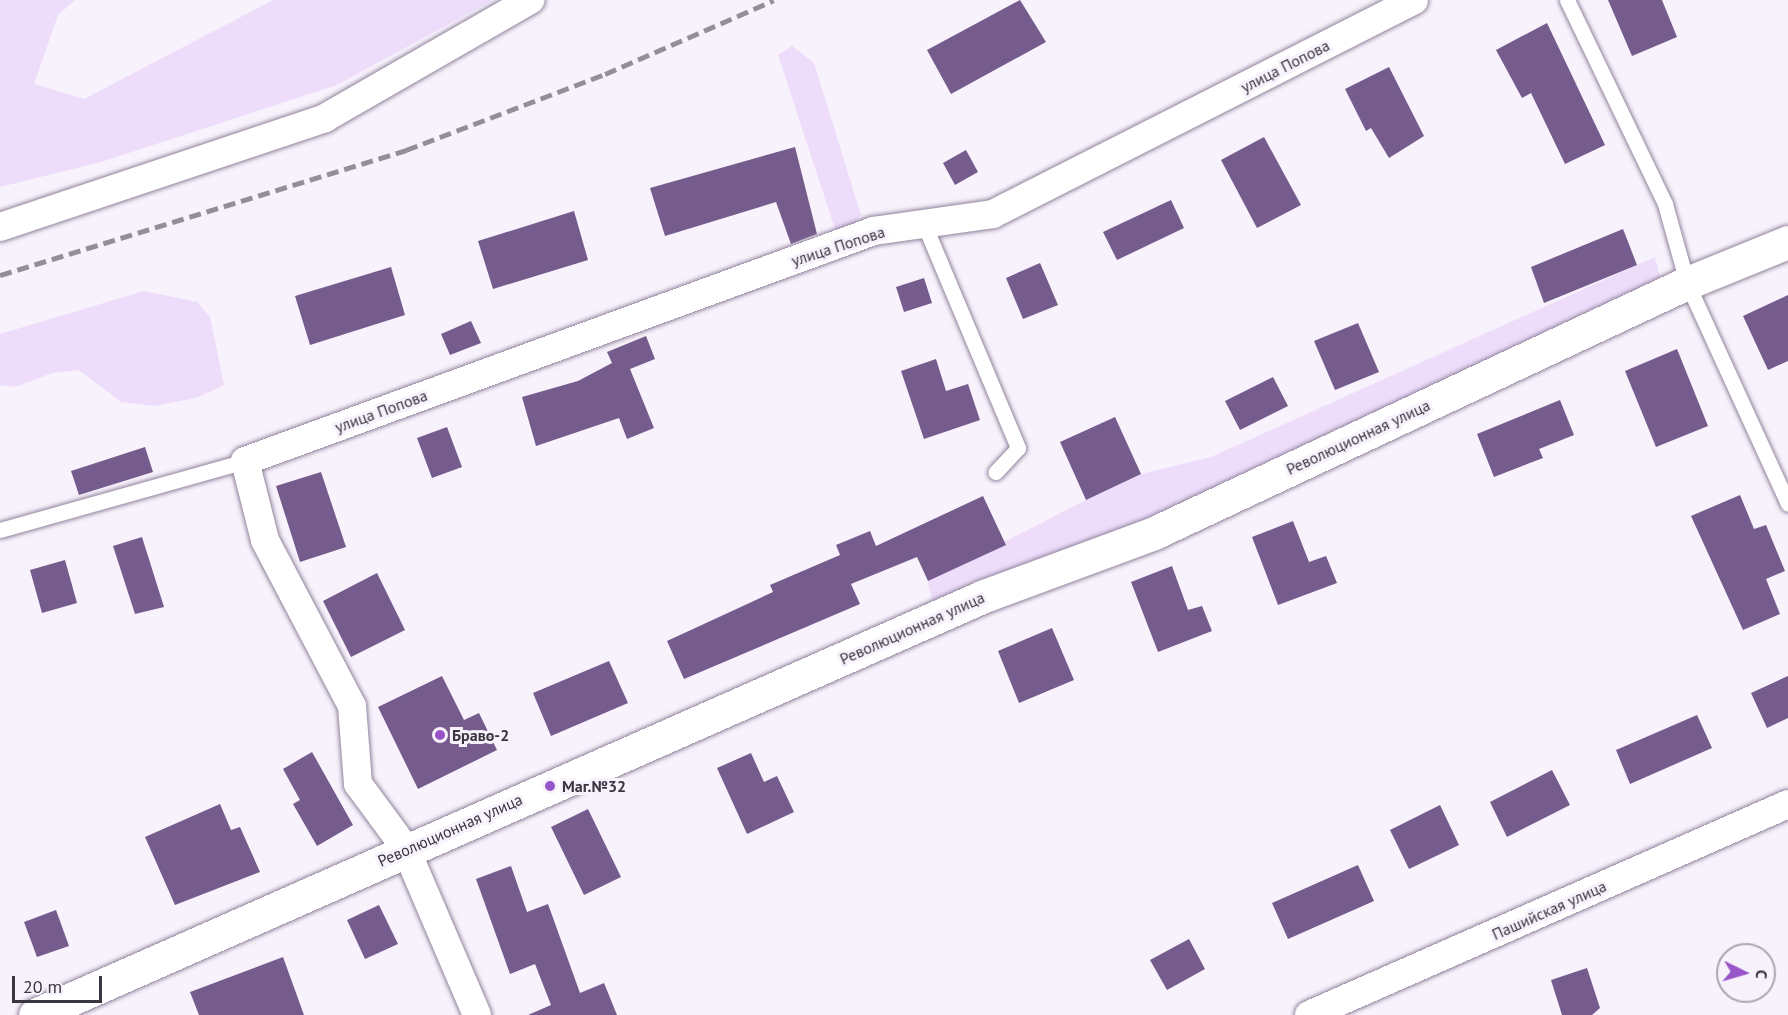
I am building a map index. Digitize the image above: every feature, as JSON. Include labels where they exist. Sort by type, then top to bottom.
[{"type":"street","points":[[0,227],[325,118],[530,0]]},
{"type":"street","name":"улица Попова","points":[[245,461],[874,231],[993,214],[1414,0]]},
{"type":"street","name":"Революционная улица","points":[[35,1015],[406,849],[984,596],[1154,533],[1687,284],[1788,242]]},
{"type":"street","points":[[245,461],[265,540],[352,706],[358,784],[406,849],[477,1015]]},
{"type":"street","name":"Пашийская улица","points":[[1309,1015],[1788,804]]},
{"type":"lane","points":[[1567,0],[1665,204],[1687,284],[1788,504]]},
{"type":"lane","points":[[924,224],[1018,448],[996,472]]},
{"type":"lane","points":[[0,530],[245,461]]},
{"type":"shaded area","points":[[0,0],[75,0],[58,15],[34,84],[84,99],[273,0],[493,0],[337,85],[101,162],[0,187]]},
{"type":"shaded area","points":[[792,46],[814,63],[861,215],[852,228],[836,232],[778,55]]},
{"type":"shaded area","points":[[1655,257],[1661,282],[1160,514],[933,608],[928,581],[1086,500],[1141,474],[1211,457]]},
{"type":"shaded area","points":[[144,291],[197,302],[210,317],[224,385],[196,398],[154,406],[121,402],[79,370],[52,373],[16,387],[0,385],[0,334]]},
{"type":"building","points":[[1020,0],[1046,42],[951,94],[927,50]]},
{"type":"building","points":[[1608,0],[1662,0],[1677,37],[1632,56]]},
{"type":"building","points":[[1547,23],[1605,145],[1565,164],[1531,93],[1522,98],[1496,50]]},
{"type":"building","points":[[1389,67],[1424,136],[1389,158],[1371,128],[1366,131],[1345,89]]},
{"type":"building","points":[[1264,137],[1301,205],[1257,228],[1221,160]]},
{"type":"building","points":[[795,147],[817,234],[791,244],[776,202],[665,236],[650,188]]},
{"type":"building","points":[[966,150],[978,172],[955,185],[943,163]]},
{"type":"building","points":[[1171,200],[1184,228],[1117,260],[1103,232]]},
{"type":"building","points":[[574,211],[588,260],[493,289],[478,241]]},
{"type":"building","points":[[1623,229],[1637,265],[1544,303],[1531,267]]},
{"type":"building","points":[[1040,263],[1058,305],[1023,319],[1006,278]]},
{"type":"building","points":[[391,267],[405,315],[310,345],[295,296]]},
{"type":"building","points":[[924,278],[932,303],[904,312],[896,287]]},
{"type":"building","points":[[1788,295],[1788,361],[1768,370],[1743,316]]},
{"type":"building","points":[[471,321],[481,343],[450,355],[441,334]]},
{"type":"building","points":[[1358,323],[1379,372],[1335,390],[1314,341]]},
{"type":"building","points":[[646,336],[655,359],[630,369],[654,428],[627,439],[619,418],[536,446],[522,397],[578,381],[612,363],[607,352]]},
{"type":"building","points":[[1677,349],[1708,426],[1656,447],[1625,371]]},
{"type":"building","points":[[936,359],[946,391],[968,384],[980,420],[924,439],[901,371]]},
{"type":"building","points":[[1273,377],[1288,406],[1240,430],[1225,401]]},
{"type":"building","points":[[1560,400],[1574,435],[1539,449],[1543,458],[1494,477],[1477,434]]},
{"type":"building","points":[[1115,417],[1141,474],[1086,500],[1060,442]]},
{"type":"building","points":[[447,427],[462,467],[432,478],[417,438]]},
{"type":"building","points":[[145,447],[153,472],[79,495],[71,471]]},
{"type":"building","points":[[321,472],[346,547],[300,562],[276,486]]},
{"type":"building","points":[[1740,495],[1754,529],[1766,525],[1785,571],[1766,579],[1780,614],[1743,630],[1691,516]]},
{"type":"building","points":[[983,496],[1006,545],[928,581],[917,557],[851,584],[860,604],[684,679],[667,641],[773,592],[770,585],[840,555],[836,545],[870,531],[876,546]]},
{"type":"building","points":[[1293,521],[1309,562],[1326,556],[1337,583],[1278,605],[1252,537]]},
{"type":"building","points":[[142,537],[164,607],[135,614],[113,546]]},
{"type":"building","points":[[65,560],[77,603],[42,613],[30,570]]},
{"type":"building","points":[[1172,566],[1188,610],[1202,606],[1212,631],[1158,652],[1131,582]]},
{"type":"building","points":[[377,573],[405,630],[351,657],[323,601]]},
{"type":"building","points":[[1052,628],[1074,680],[1019,703],[998,651]]},
{"type":"building","points":[[609,661],[628,703],[551,736],[533,693]]},
{"type":"building","name":"Браво-2","points":[[442,676],[464,720],[479,713],[497,750],[418,789],[378,707]]},
{"type":"building","points":[[1788,676],[1788,718],[1767,728],[1751,693]]},
{"type":"building","points":[[1697,715],[1712,748],[1630,784],[1616,750]]},
{"type":"building","points":[[312,752],[353,825],[317,846],[293,804],[300,800],[283,769]]},
{"type":"building","points":[[751,753],[764,782],[777,776],[794,812],[747,834],[717,768]]},
{"type":"building","points":[[1552,770],[1570,805],[1507,837],[1490,802]]},
{"type":"building","points":[[220,804],[231,830],[240,827],[260,872],[175,905],[145,837]]},
{"type":"building","points":[[1440,805],[1459,845],[1409,869],[1390,830]]},
{"type":"building","points":[[588,809],[621,877],[584,895],[551,827]]},
{"type":"building","points":[[1358,865],[1374,901],[1288,939],[1272,903]]},
{"type":"building","points":[[511,866],[527,912],[548,904],[580,993],[604,983],[617,1015],[528,1015],[551,1005],[535,964],[510,974],[476,879]]},
{"type":"building","points":[[379,905],[398,944],[365,959],[347,920]]},
{"type":"building","points":[[56,910],[69,946],[37,957],[24,922]]},
{"type":"building","points":[[1189,939],[1205,969],[1167,990],[1150,960]]},
{"type":"building","points":[[283,957],[304,1015],[199,1015],[190,992]]},
{"type":"building","points":[[1587,968],[1600,1008],[1592,1015],[1562,1015],[1551,980]]},
{"type":"railway","points":[[0,275],[406,150],[605,74],[774,0]]},
{"type":"place","name":"Браво-2","points":[[440,735]]},
{"type":"place","name":"Маг.№32","points":[[550,786]]}]
